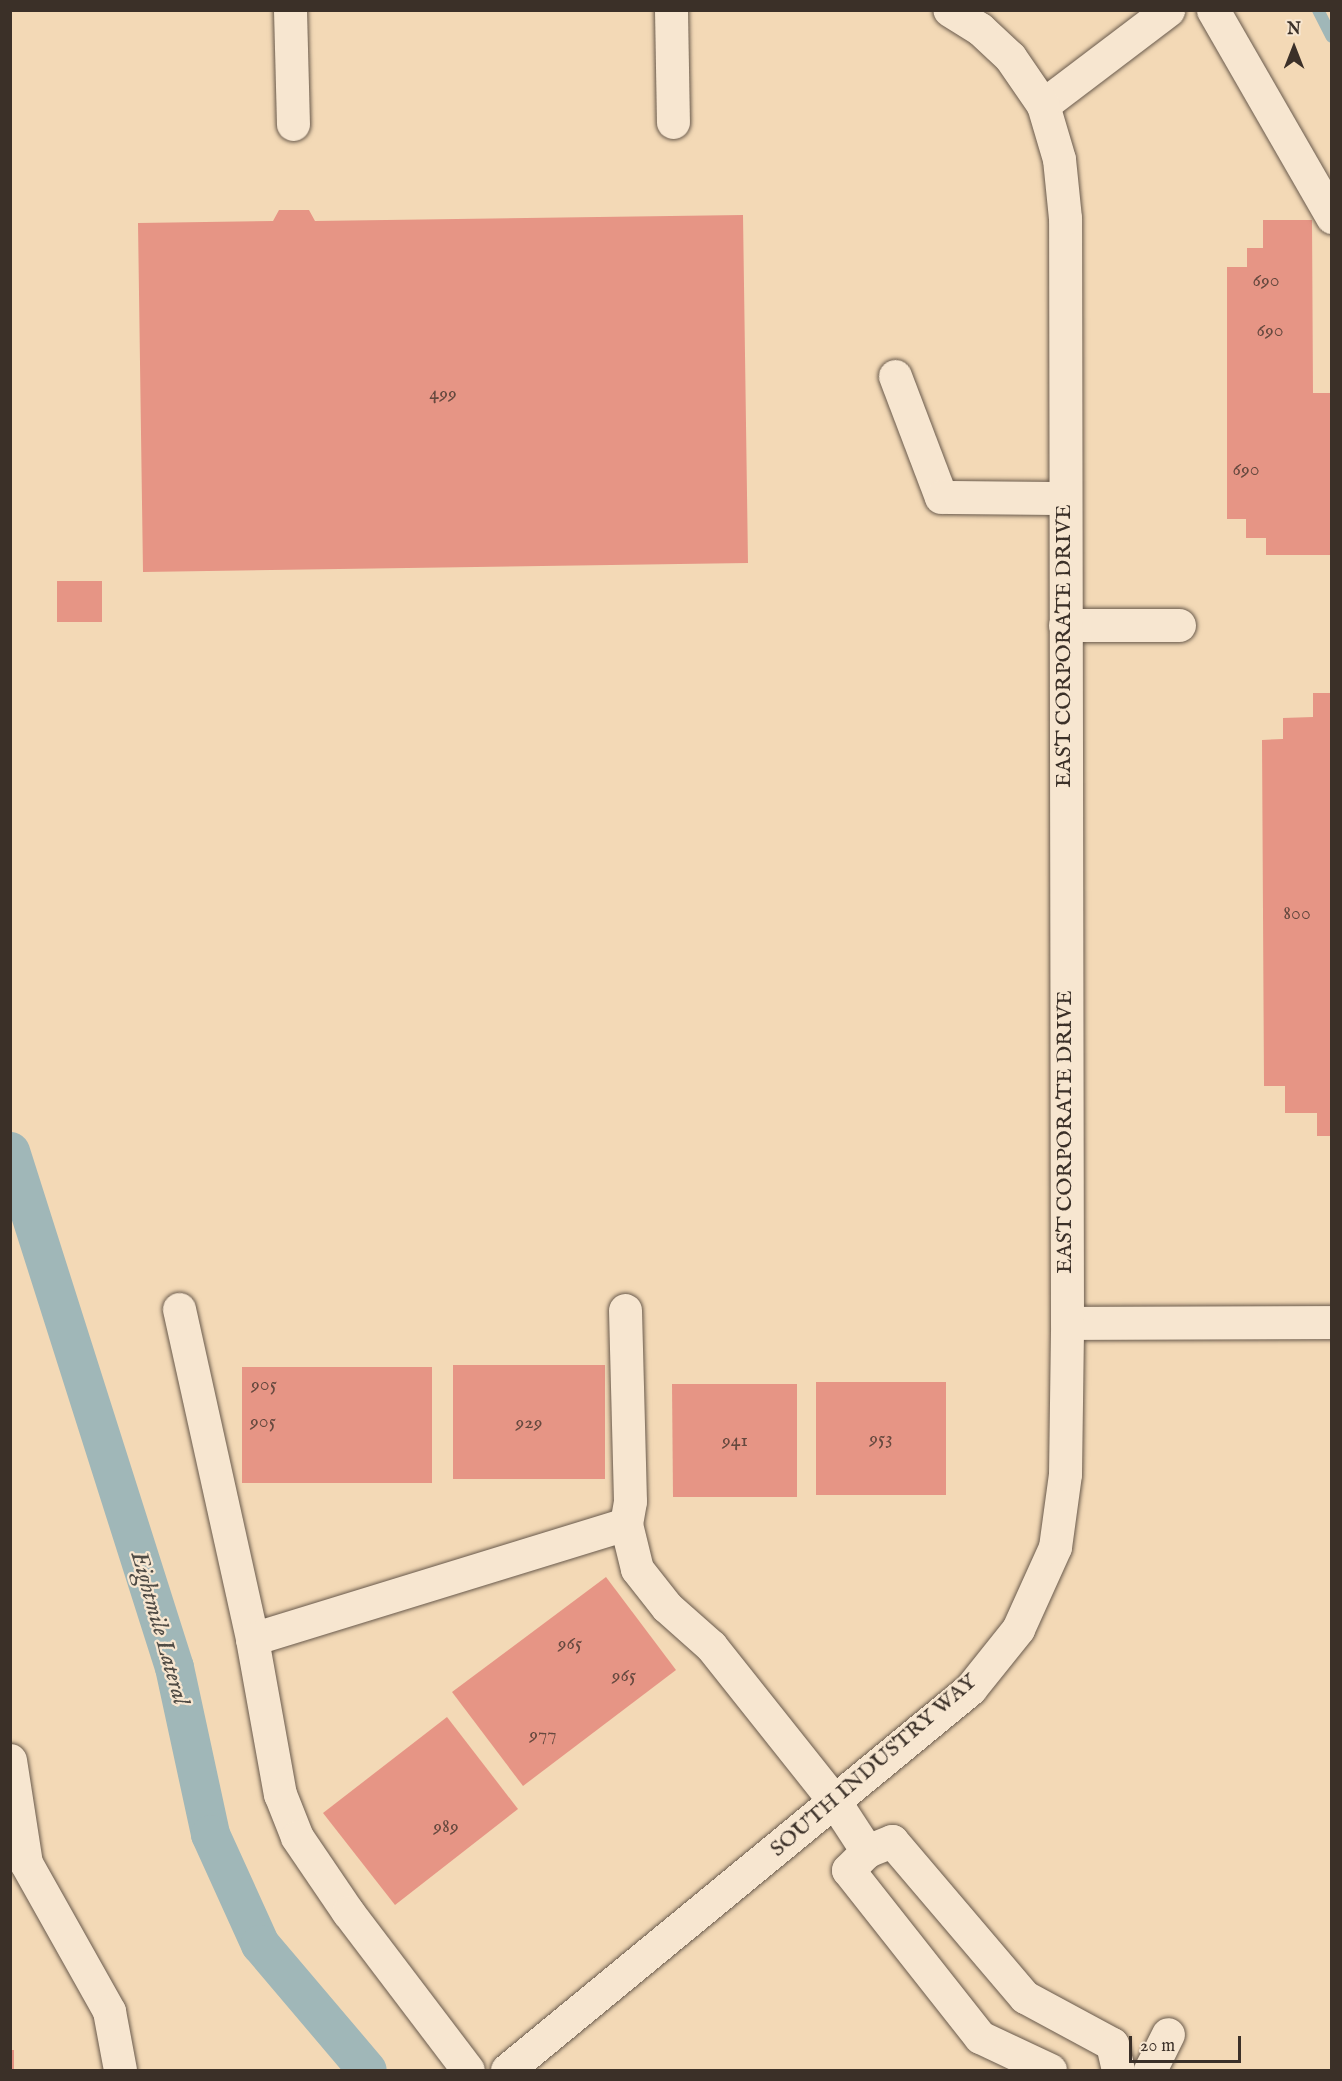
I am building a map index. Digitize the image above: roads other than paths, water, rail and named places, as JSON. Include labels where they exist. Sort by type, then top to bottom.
[{"type":"street","points":[[290,10],[293,124]]},
{"type":"street","points":[[671,10],[674,122]]},
{"type":"street","name":"EAST CORPORATE DRIVE","points":[[950,10],[987,20],[1043,105],[1059,159],[1065,218],[1067,1323]]},
{"type":"street","points":[[1043,105],[1168,10]]},
{"type":"street","points":[[1213,10],[1332,217]]},
{"type":"street","points":[[895,376],[941,497],[1065,498]]},
{"type":"street","points":[[1065,625],[1179,625]]},
{"type":"street","points":[[179,1309],[252,1639],[280,1794],[297,1837],[348,1912],[468,2070]]},
{"type":"street","points":[[625,1310],[630,1501],[626,1524],[638,1569],[667,1607],[711,1646],[835,1802],[867,1851]]},
{"type":"street","points":[[1067,1323],[1332,1322]]},
{"type":"street","name":"SOUTH INDUSTRY WAY","points":[[507,2070],[970,1689],[1018,1629],[1055,1547],[1065,1474],[1067,1323]]},
{"type":"street","points":[[252,1639],[626,1524]]},
{"type":"street","points":[[10,1760],[26,1863],[109,2011],[120,2070]]},
{"type":"street","points":[[1050,2070],[980,2037],[848,1870],[867,1851],[892,1841],[1025,1997],[1112,2044],[1118,2070]]},
{"type":"street","points":[[1150,2070],[1168,2034]]},
{"type":"waterway","points":[[1318,10],[1332,37]]},
{"type":"waterway","name":"Eightmile Lateral","points":[[10,1151],[174,1667],[210,1834],[260,1944],[367,2070]]}]
